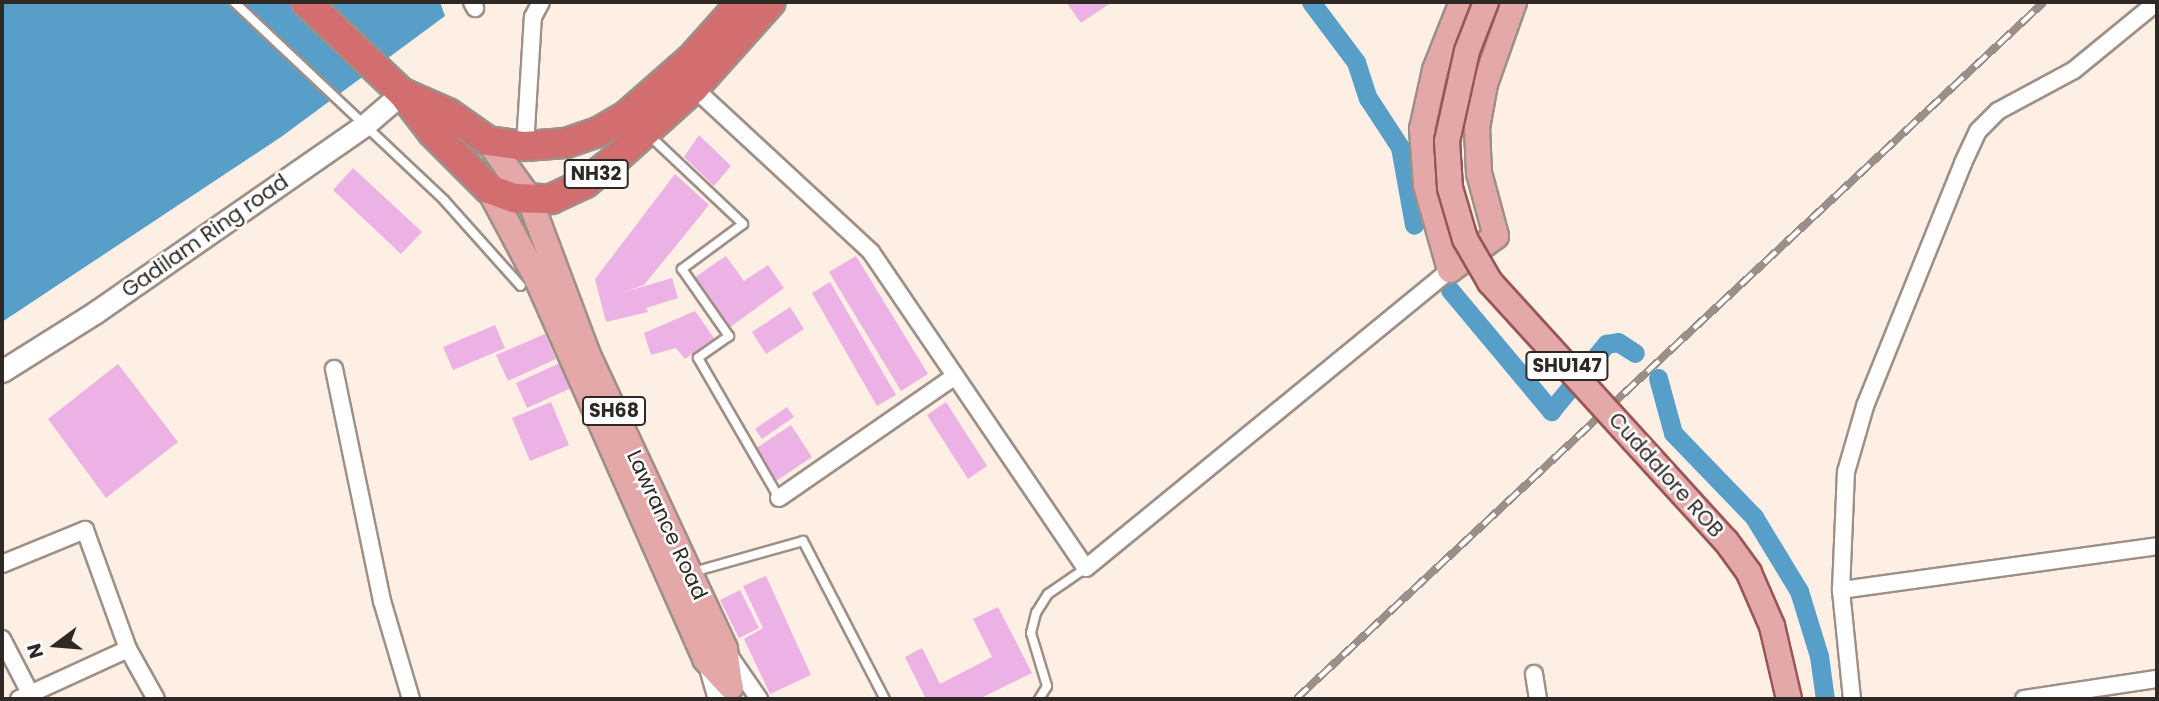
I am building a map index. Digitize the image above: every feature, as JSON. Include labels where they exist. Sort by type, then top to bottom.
[{"type":"highway","name":"NH32","points":[[306,2],[393,83],[432,132],[489,189],[529,198],[551,199],[584,183],[694,88],[771,2]]},
{"type":"highway","name":"NH32","points":[[393,83],[448,113],[488,141],[525,146],[566,143],[598,132],[627,115],[692,58],[742,2]]},
{"type":"main road","points":[[1462,2],[1435,70],[1422,129],[1426,185],[1450,270],[1496,236],[1479,173],[1476,128],[1485,84],[1514,2]]},
{"type":"main road","name":"Cuddalore ROB","points":[[1486,2],[1467,51],[1447,141],[1450,188],[1465,239],[1490,282],[1726,541],[1749,573],[1772,626],[1789,699]]},
{"type":"main road","name":"Gadilam Ring road","points":[[2,371],[96,312],[366,124],[393,83]]},
{"type":"main road","name":"Lawrance Road","points":[[488,141],[529,198],[588,355],[690,573],[727,693]]},
{"type":"main road","name":"Lawrance Road","points":[[489,189],[537,279],[715,654]]},
{"type":"street","points":[[525,146],[533,17],[541,2]]},
{"type":"street","points":[[1853,699],[1841,590],[1846,472],[1861,419],[1978,131],[1998,111],[2074,70],[2157,2]]},
{"type":"street","points":[[694,88],[871,251],[1086,568],[1450,270]]},
{"type":"street","points":[[334,369],[382,601],[411,699]]},
{"type":"street","points":[[779,498],[956,376]]},
{"type":"street","points":[[2,564],[85,530],[128,649],[156,699]]},
{"type":"street","points":[[1841,590],[2157,546]]},
{"type":"street","points":[[2,639],[24,696],[128,649]]},
{"type":"street","points":[[715,654],[759,699]]},
{"type":"street","points":[[1534,674],[1538,699]]},
{"type":"street","points":[[2024,699],[2120,682],[2157,679]]},
{"type":"street","points":[[2120,682],[2120,699]]},
{"type":"lane","points":[[234,2],[344,102],[444,200],[521,286]]},
{"type":"lane","points":[[645,131],[743,224],[681,269],[729,336],[698,358],[779,498]]},
{"type":"lane","points":[[690,573],[803,541],[885,699]]},
{"type":"lane","points":[[1039,699],[1047,686],[1031,633],[1036,613],[1048,594],[1086,568]]},
{"type":"water","points":[[2,2],[440,2],[445,16],[281,137],[2,322]]},
{"type":"building","points":[[1066,2],[1112,2],[1081,23]]},
{"type":"building","points":[[699,135],[731,166],[714,186],[684,157]]},
{"type":"building","points":[[353,168],[422,232],[401,254],[333,190]]},
{"type":"building","points":[[675,174],[709,205],[644,285],[621,293],[672,278],[678,298],[646,308],[648,312],[606,322],[595,279]]},
{"type":"building","points":[[726,256],[744,281],[768,265],[784,288],[729,328],[694,278]]},
{"type":"building","points":[[856,256],[928,374],[901,391],[829,272]]},
{"type":"building","points":[[830,282],[896,395],[877,406],[812,293]]},
{"type":"building","points":[[790,307],[804,329],[766,354],[752,332]]},
{"type":"building","points":[[695,311],[714,338],[685,359],[676,348],[651,355],[644,333]]},
{"type":"building","points":[[495,325],[505,348],[453,370],[443,347]]},
{"type":"building","points":[[545,334],[556,359],[508,381],[496,355]]},
{"type":"building","points":[[560,363],[571,388],[527,408],[516,383]]},
{"type":"building","points":[[118,364],[178,442],[106,498],[48,419]]},
{"type":"building","points":[[551,402],[569,445],[530,461],[512,418]]},
{"type":"building","points":[[946,402],[987,466],[968,479],[927,415]]},
{"type":"building","points":[[787,407],[794,417],[762,439],[755,429]]},
{"type":"building","points":[[791,425],[812,457],[776,481],[755,449]]},
{"type":"building","points":[[766,576],[811,675],[770,694],[744,639],[763,628],[743,586]]},
{"type":"building","points":[[740,590],[759,628],[739,638],[720,600]]},
{"type":"building","points":[[998,607],[1032,673],[979,699],[926,699],[905,657],[922,648],[940,684],[992,657],[973,619]]},
{"type":"waterway","points":[[1311,2],[1356,62],[1368,98],[1400,147],[1414,225]]},
{"type":"waterway","points":[[1450,290],[1551,411],[1606,344],[1618,342],[1635,353]]},
{"type":"waterway","points":[[1658,378],[1673,433],[1754,517],[1799,591],[1819,656],[1825,699]]},
{"type":"railway","points":[[1296,699],[2044,2]]}]
